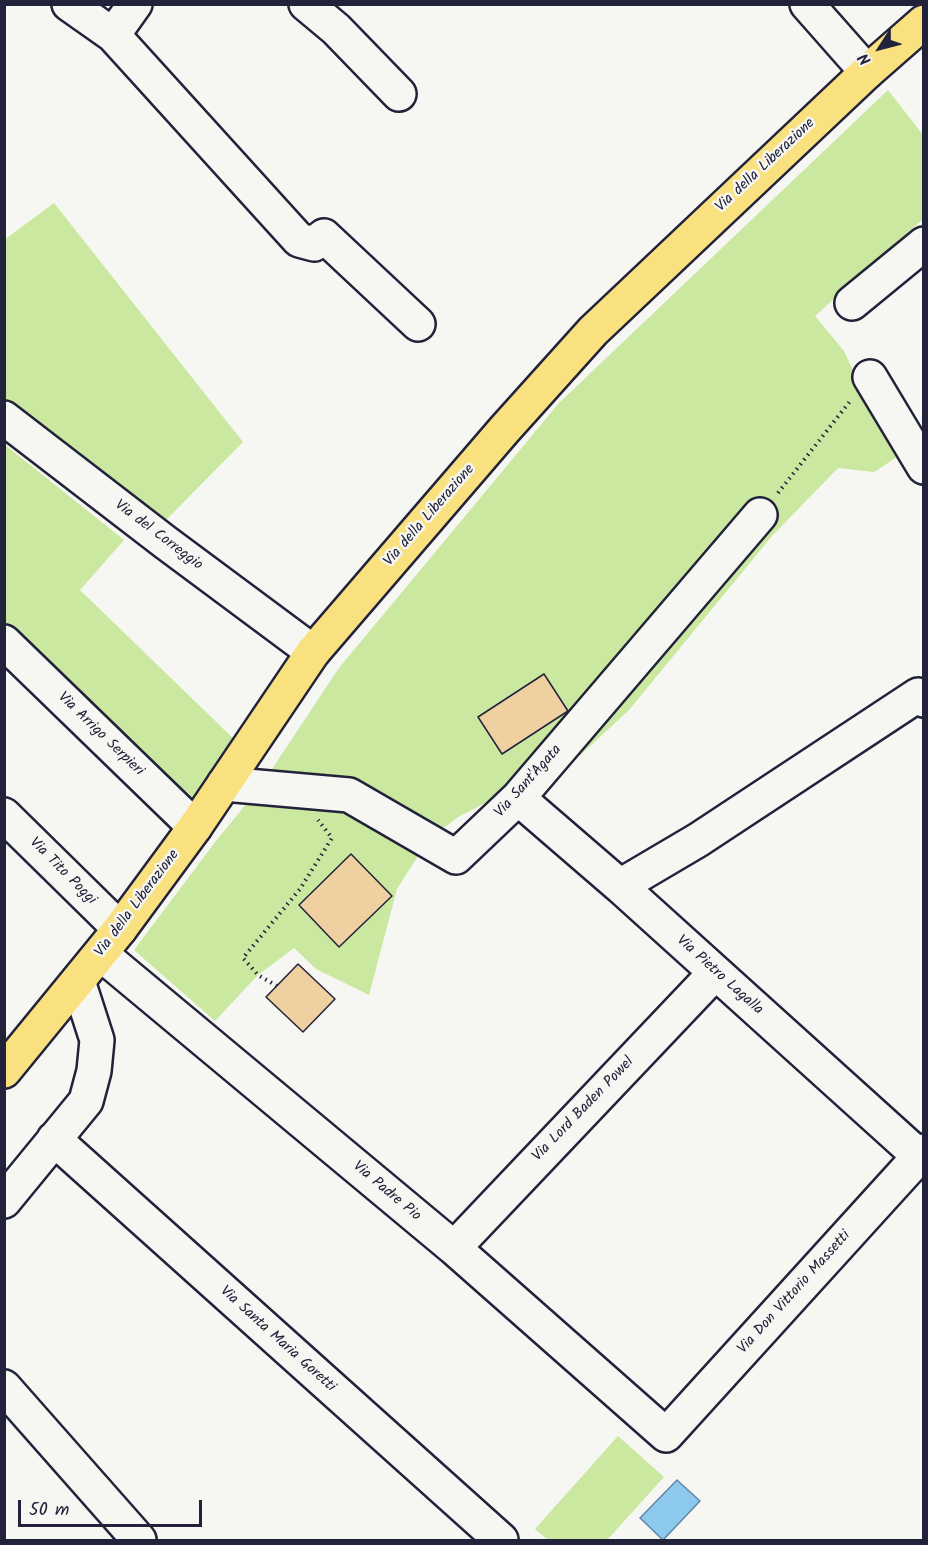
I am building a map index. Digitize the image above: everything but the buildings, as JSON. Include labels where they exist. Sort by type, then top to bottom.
[{"type":"main road","name":"Via della Liberazione","points":[[4,1071],[110,941],[195,827],[313,652],[593,331],[867,72],[924,22]]},
{"type":"street","points":[[69,4],[113,35],[299,240],[314,244],[324,236],[418,324]]},
{"type":"street","points":[[113,35],[135,4]]},
{"type":"street","points":[[306,4],[336,29],[399,94]]},
{"type":"street","points":[[807,4],[867,72]]},
{"type":"street","points":[[852,303],[924,244]]},
{"type":"street","points":[[870,377],[924,467]]},
{"type":"street","name":"Via del Correggio","points":[[4,418],[313,652]]},
{"type":"street","name":"Via Sant'Agata","points":[[224,784],[349,795],[456,857],[518,798],[760,515]]},
{"type":"street","name":"Via Arrigo Serpieri","points":[[4,642],[195,827]]},
{"type":"street","points":[[620,886],[699,840],[921,697]]},
{"type":"street","name":"Via Pietro Lagalla","points":[[518,798],[922,1153]]},
{"type":"street","name":"Via Tito Poggi","points":[[4,814],[110,941]]},
{"type":"street","name":"Via Padre Pio","points":[[110,941],[666,1435]]},
{"type":"street","name":"Via Lord Baden Powel","points":[[453,1248],[715,973]]},
{"type":"street","points":[[4,1201],[86,1101],[94,1071],[97,1040],[78,981]]},
{"type":"street","name":"Via Santa Maria Goretti","points":[[54,1139],[501,1540]]},
{"type":"street","name":"Via Don Vittorio Massetti","points":[[666,1435],[922,1153]]},
{"type":"street","points":[[4,1387],[139,1540]]},
{"type":"path","points":[[760,515],[870,377]]},
{"type":"path","points":[[277,986],[258,975],[243,958],[300,890],[332,838],[292,790]]},
{"type":"green space","points":[[888,90],[923,135],[923,219],[815,316],[844,351],[897,457],[874,472],[838,468],[772,536],[629,710],[548,785],[536,777],[458,817],[428,840],[397,889],[369,995],[316,969],[294,948],[258,975],[215,1021],[134,950],[260,787],[339,668],[559,403]]},
{"type":"green space","points":[[54,203],[243,442],[165,521],[5,401],[4,240]]},
{"type":"green space","points":[[4,444],[124,540],[80,590],[238,743],[195,804],[5,622]]},
{"type":"green space","points":[[618,1436],[664,1477],[607,1540],[548,1540],[535,1529]]},
{"type":"water","points":[[677,1480],[700,1501],[663,1540],[640,1518]]}]
